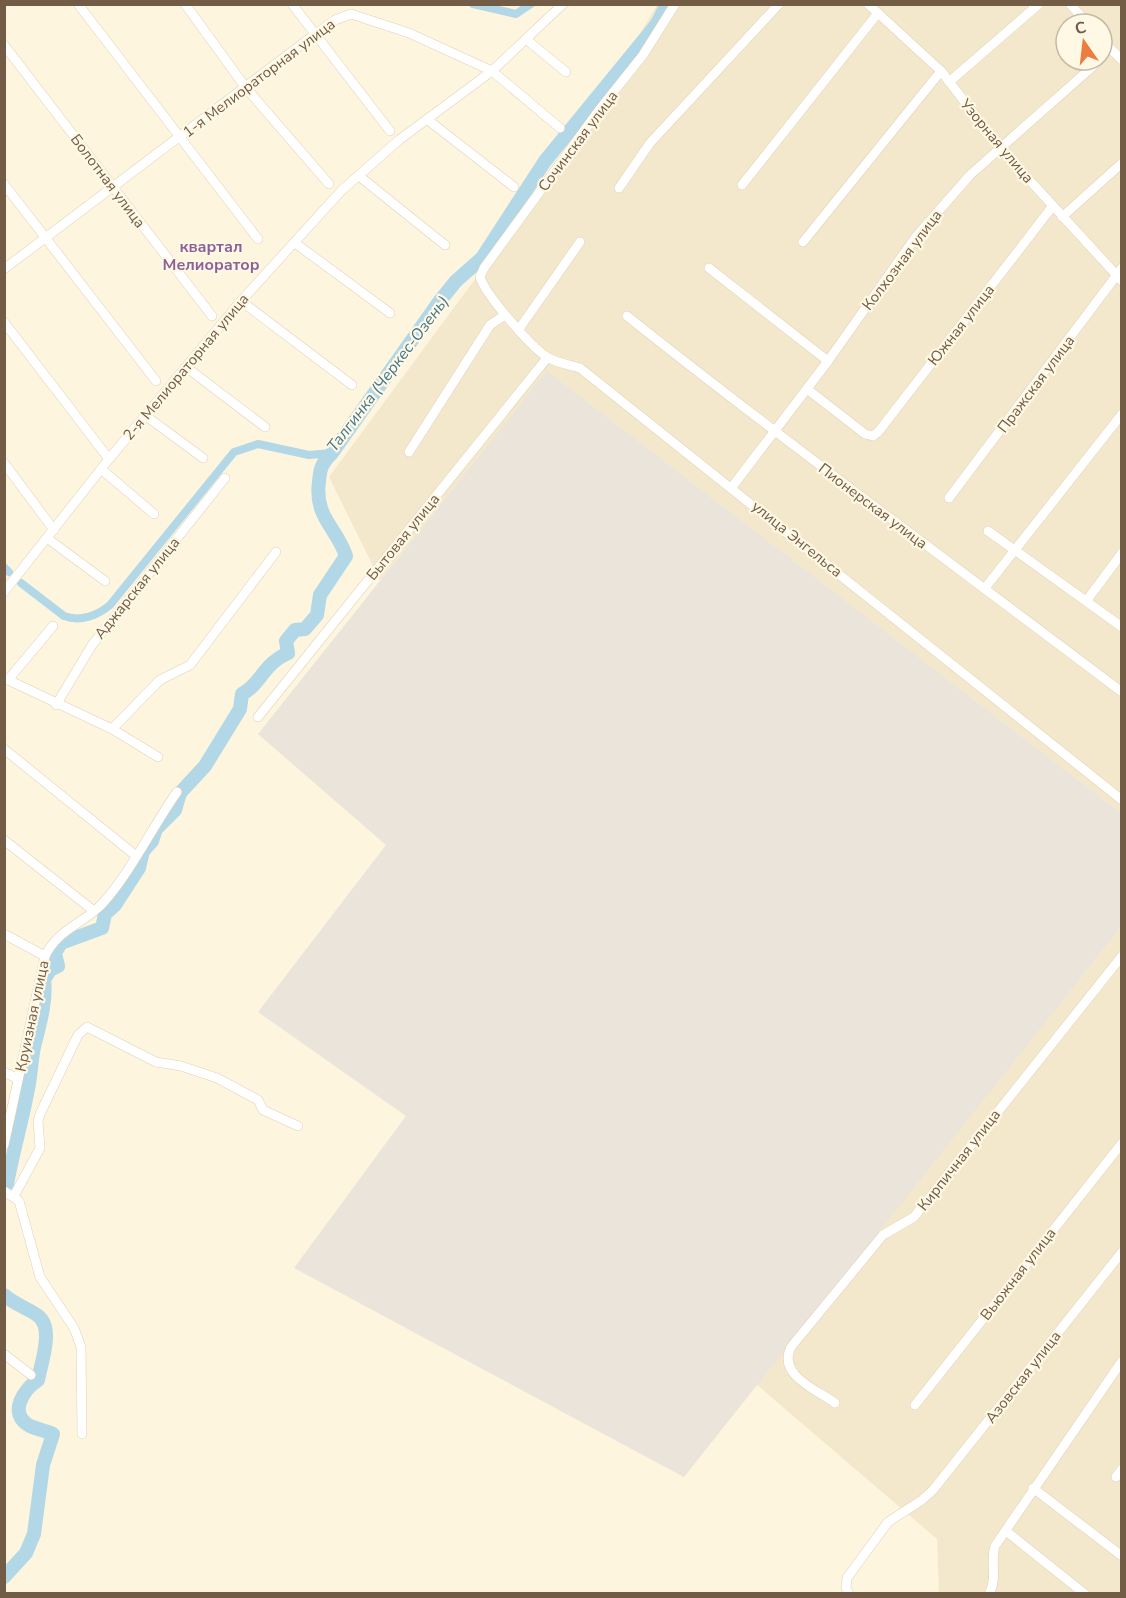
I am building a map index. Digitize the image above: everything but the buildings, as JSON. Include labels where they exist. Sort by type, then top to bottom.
[{"type":"street","points":[[78,4],[258,239]]},
{"type":"street","points":[[185,4],[246,88],[329,184]]},
{"type":"street","points":[[292,4],[390,131]]},
{"type":"street","name":"2-я Мелиораторная улица","points":[[4,592],[109,459],[241,301],[342,190],[399,140],[492,71],[563,4]]},
{"type":"street","name":"Сочинская улица","points":[[480,277],[600,109],[643,56],[675,4]]},
{"type":"street","points":[[619,188],[650,142],[779,4]]},
{"type":"street","name":"Узорная улица","points":[[868,4],[941,71],[1001,149],[1052,207],[1120,274]]},
{"type":"street","points":[[949,82],[1039,4]]},
{"type":"street","points":[[742,185],[878,14]]},
{"type":"street","name":"1-я Мелиораторная улица","points":[[4,269],[314,35],[335,20],[351,15],[359,15],[409,33],[492,71],[560,128]]},
{"type":"street","points":[[527,40],[566,72]]},
{"type":"street","name":"Болотная улица","points":[[4,45],[212,316]]},
{"type":"street","points":[[803,242],[941,71]]},
{"type":"street","name":"Колхозная улица","points":[[732,487],[828,361],[915,238],[970,175],[1087,72]]},
{"type":"street","points":[[428,120],[513,187]]},
{"type":"street","points":[[1062,217],[1122,163]]},
{"type":"street","points":[[359,176],[445,245]]},
{"type":"street","points":[[4,184],[156,381]]},
{"type":"street","name":"Южная улица","points":[[807,388],[865,435],[873,436],[1052,207]]},
{"type":"street","points":[[519,329],[580,242]]},
{"type":"street","points":[[295,243],[390,313]]},
{"type":"street","points":[[709,268],[828,361]]},
{"type":"street","name":"Пражская улица","points":[[948,498],[1120,274]]},
{"type":"street","name":"улица Энгельса","points":[[480,277],[483,287],[505,315],[547,358],[580,368],[1122,800]]},
{"type":"street","points":[[241,301],[352,385]]},
{"type":"street","points":[[409,452],[490,325],[505,315]]},
{"type":"street","name":"Пионерская улица","points":[[627,316],[773,432],[1122,692]]},
{"type":"street","points":[[4,322],[109,459]]},
{"type":"street","name":"Бытовая улица","points":[[258,717],[547,358]]},
{"type":"street","points":[[186,367],[266,426]]},
{"type":"street","points":[[985,588],[1122,414]]},
{"type":"street","points":[[146,416],[202,458]]},
{"type":"street","points":[[4,463],[54,530]]},
{"type":"street","points":[[101,469],[154,514]]},
{"type":"street","name":"Аджарская улица","points":[[56,705],[92,645],[225,477]]},
{"type":"street","points":[[988,531],[1122,627]]},
{"type":"street","points":[[47,538],[105,581]]},
{"type":"street","points":[[112,729],[160,680],[189,666],[276,552]]},
{"type":"street","points":[[1087,600],[1122,554]]},
{"type":"street","points":[[53,626],[6,679],[56,705],[112,729],[158,757]]},
{"type":"street","points":[[4,749],[135,855]]},
{"type":"street","name":"Круизная улица","points":[[4,1145],[45,956],[52,942],[61,933],[94,912],[103,903],[177,792]]},
{"type":"street","points":[[4,840],[94,912]]},
{"type":"street","points":[[4,934],[45,956]]},
{"type":"street","name":"Кирпичная улица","points":[[836,1403],[803,1383],[793,1373],[787,1356],[792,1347],[883,1235],[914,1217],[1122,956]]},
{"type":"street","points":[[14,1196],[40,1148],[38,1121],[40,1114],[78,1035],[87,1027],[156,1062],[181,1066],[217,1078],[258,1100],[263,1110],[298,1126]]},
{"type":"street","points":[[4,1072],[18,1079]]},
{"type":"street","name":"Вьюжная улица","points":[[915,1405],[1122,1143]]},
{"type":"street","points":[[4,1191],[14,1196],[21,1208],[40,1277],[74,1329],[81,1347],[82,1434]]},
{"type":"street","name":"Азовская улица","points":[[849,1593],[846,1588],[847,1578],[888,1522],[922,1500],[1122,1252]]},
{"type":"street","points":[[4,1354],[31,1375]]},
{"type":"street","points":[[993,1592],[991,1558],[995,1546],[1033,1488],[1120,1368]]},
{"type":"street","points":[[1033,1488],[1122,1556]]},
{"type":"street","points":[[1006,1531],[1085,1593]]},
{"type":"shaded area","points":[[657,5],[1121,5],[1121,813],[548,372],[380,580],[329,477],[574,145]]},
{"type":"shaded area","points":[[547,371],[1121,813],[1121,927],[684,1477],[294,1268],[406,1116],[258,1012],[386,845],[258,734]]},
{"type":"shaded area","points":[[1121,927],[1121,1593],[939,1593],[937,1539],[756,1384]]},
{"type":"waterway","points":[[473,4],[516,14],[531,4]]},
{"type":"waterway","name":"Талгинка (Черкес-Озень)","points":[[7,1184],[26,1101],[33,1052],[42,1014],[44,980],[50,970],[58,966],[55,953],[61,943],[102,928],[105,914],[115,905],[139,868],[143,851],[152,841],[156,829],[175,810],[180,793],[205,766],[240,709],[242,694],[254,685],[267,668],[288,653],[286,641],[295,630],[305,629],[317,615],[320,595],[346,556],[320,504],[319,477],[324,463],[439,302],[456,281],[482,258],[545,161],[657,24],[667,4]]},
{"type":"waterway","points":[[21,583],[64,616],[82,618],[94,615],[110,605],[234,452],[258,444],[309,455],[332,453]]},
{"type":"waterway","points":[[4,567],[9,572]]},
{"type":"waterway","name":"Талгинка (Черкес-Озень)","points":[[4,1295],[37,1315],[45,1328],[45,1346],[38,1380],[23,1395],[19,1409],[23,1421],[30,1426],[53,1434],[43,1465],[34,1534],[26,1553],[4,1577]]},
{"type":"district","name":"квартал Мелиоратор","points":[[211,256]]}]
